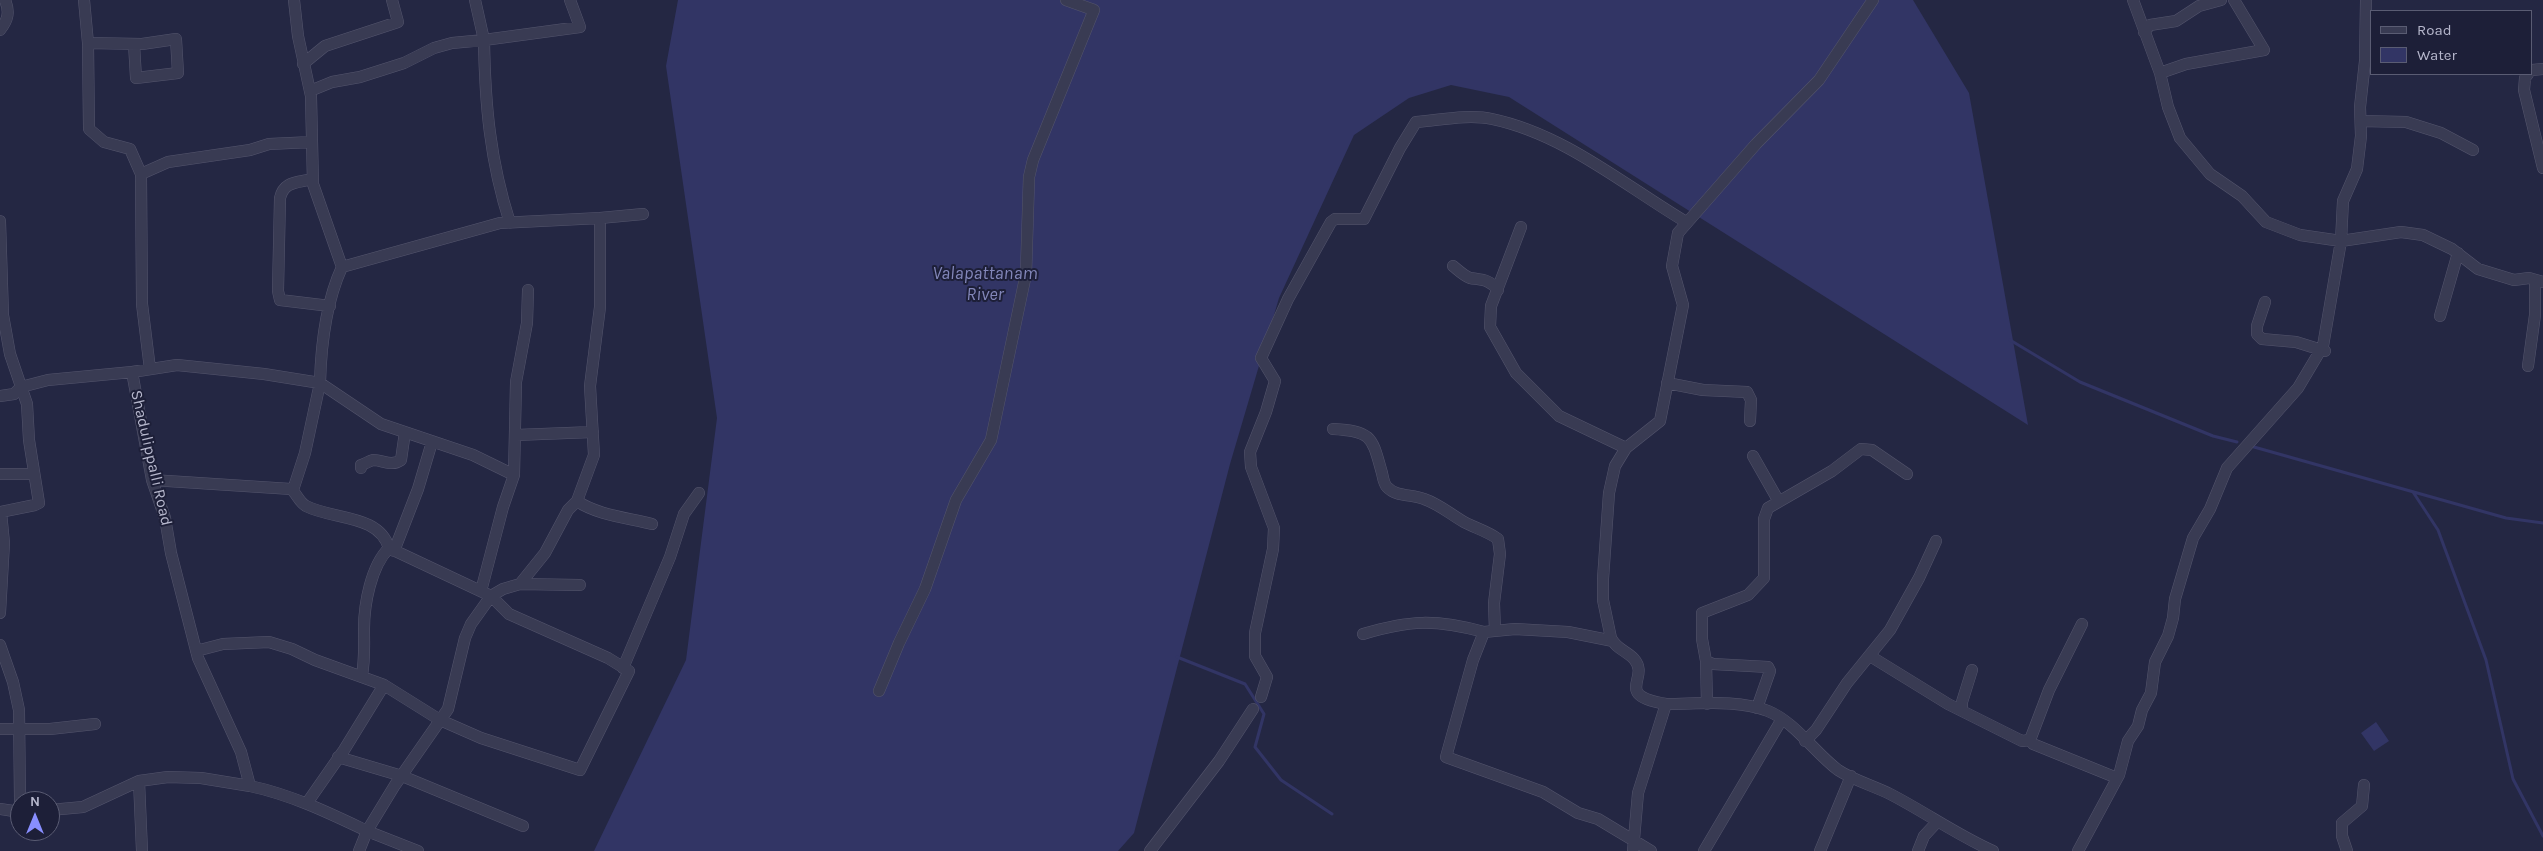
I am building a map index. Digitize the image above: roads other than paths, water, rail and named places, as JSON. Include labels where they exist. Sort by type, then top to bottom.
[{"type":"street","points":[[0,30],[8,16],[9,9],[6,0]]},
{"type":"street","points":[[84,0],[88,43],[89,129],[104,142],[130,149],[141,174],[142,304],[150,369]]},
{"type":"street","points":[[294,0],[303,64],[310,91],[312,179],[342,268]]},
{"type":"street","points":[[303,64],[325,46],[398,22],[392,0]]},
{"type":"street","points":[[475,0],[484,40],[486,112],[493,164],[510,223]]},
{"type":"street","points":[[310,91],[332,82],[360,77],[404,63],[434,48],[452,43],[580,27],[570,0]]},
{"type":"street","points":[[879,691],[899,643],[926,589],[956,500],[992,440],[1026,274],[1029,177],[1033,160],[1094,10],[1066,0]]},
{"type":"street","points":[[1613,641],[1607,620],[1603,579],[1609,493],[1615,466],[1626,448],[1660,421],[1683,305],[1672,266],[1678,233],[1756,144],[1819,80],[1872,0]]},
{"type":"street","points":[[2133,0],[2160,73],[2168,107],[2180,138],[2210,174],[2242,196],[2266,222],[2300,235],[2341,240],[2401,232],[2423,234],[2458,253],[2478,269],[2514,280],[2529,278],[2539,281],[2528,366]]},
{"type":"street","points":[[2144,32],[2150,25],[2176,21],[2199,6],[2221,0]]},
{"type":"street","points":[[2160,73],[2186,64],[2264,50],[2234,0]]},
{"type":"street","points":[[2078,851],[2117,778],[2128,741],[2138,726],[2142,710],[2151,693],[2155,662],[2168,636],[2173,618],[2175,599],[2193,538],[2210,509],[2227,468],[2298,388],[2323,350],[2341,240],[2343,201],[2356,169],[2361,136],[2360,107],[2366,61],[2366,0]]},
{"type":"street","points":[[88,43],[134,44],[176,39],[178,73],[136,78],[134,44]]},
{"type":"street","points":[[2527,75],[2525,78],[2524,90],[2543,168]]},
{"type":"street","points":[[1260,697],[1267,677],[1255,656],[1255,633],[1273,549],[1274,528],[1251,467],[1250,452],[1266,412],[1275,381],[1261,358],[1288,299],[1331,222],[1335,219],[1364,219],[1400,148],[1416,122],[1491,118],[1534,132],[1578,152],[1630,188],[1686,222]]},
{"type":"street","points":[[2361,121],[2406,122],[2441,134],[2473,150]]},
{"type":"street","points":[[141,174],[168,162],[250,150],[269,144],[312,142]]},
{"type":"street","points":[[312,179],[287,184],[282,188],[280,198],[278,292],[280,300],[330,306]]},
{"type":"street","points":[[293,490],[305,453],[320,384],[321,362],[335,280],[342,268],[500,224],[644,214]]},
{"type":"street","points":[[520,584],[545,553],[568,510],[577,501],[594,454],[590,386],[600,307],[600,218]]},
{"type":"street","points":[[0,221],[3,315],[10,354],[27,404],[33,474],[39,502],[1,512],[4,543],[0,613]]},
{"type":"street","points":[[1521,227],[1491,306],[1490,327],[1516,373],[1559,416],[1626,448]]},
{"type":"street","points":[[2440,316],[2458,253]]},
{"type":"street","points":[[1453,266],[1468,278],[1480,278],[1492,283],[1498,290]]},
{"type":"street","points":[[358,851],[367,831],[448,709],[465,638],[486,594],[488,572],[503,507],[514,475],[516,382],[527,323],[528,290]]},
{"type":"street","points":[[2266,302],[2257,326],[2257,334],[2262,339],[2296,342],[2323,350]]},
{"type":"street","name":"Shadulippalli Road","points":[[250,786],[241,752],[196,652],[171,553],[165,518],[152,480],[132,372],[178,366],[264,374],[320,384]]},
{"type":"street","points":[[0,396],[14,394],[21,387],[64,378],[132,372]]},
{"type":"street","points":[[320,384],[381,424],[473,455],[514,475]]},
{"type":"street","points":[[1667,384],[1703,390],[1747,392],[1751,400],[1750,421]]},
{"type":"street","points":[[1333,429],[1356,430],[1370,439],[1378,452],[1386,486],[1394,492],[1422,498],[1498,539],[1500,554],[1489,632],[1473,660],[1446,757],[1543,792],[1578,812],[1598,818],[1634,846],[1651,851]]},
{"type":"street","points":[[361,468],[361,465],[374,460],[385,464],[397,463],[401,460],[405,432]]},
{"type":"street","points":[[516,435],[593,432]]},
{"type":"street","points":[[362,676],[366,657],[365,609],[380,559],[391,550],[418,489],[432,442]]},
{"type":"street","points":[[1707,704],[1702,612],[1748,595],[1764,578],[1764,519],[1768,508],[1778,500],[1832,471],[1861,450],[1872,450],[1907,474]]},
{"type":"street","points":[[1753,456],[1778,500]]},
{"type":"street","points":[[0,474],[33,474]]},
{"type":"street","points":[[152,480],[293,490],[306,506],[377,529],[391,550],[486,594],[509,614],[608,658],[629,671],[624,685],[580,770],[482,738],[440,720],[384,685],[269,642],[223,644],[196,652]]},
{"type":"street","points":[[623,668],[670,557],[684,514],[699,493]]},
{"type":"street","points":[[577,501],[606,512],[652,524]]},
{"type":"street","points":[[1806,740],[1816,730],[1847,683],[1890,630],[1936,541]]},
{"type":"street","points":[[486,594],[520,584],[580,585]]},
{"type":"street","points":[[1363,634],[1396,624],[1422,622],[1452,623],[1489,632],[1515,629],[1568,632],[1613,641],[1634,659],[1638,665],[1636,688],[1640,696],[1650,702],[1666,704],[1740,704],[1769,712],[1782,719],[1839,770],[1890,794],[1970,841],[1993,851]]},
{"type":"street","points":[[2030,740],[2050,690],[2082,624]]},
{"type":"street","points":[[0,645],[13,682],[19,729],[20,791]]},
{"type":"street","points":[[1870,656],[1918,687],[2022,741],[2030,740]]},
{"type":"street","points":[[1706,661],[1713,664],[1768,667],[1770,671],[1757,708]]},
{"type":"street","points":[[1962,709],[1962,702],[1972,670]]},
{"type":"street","points":[[307,803],[384,685]]},
{"type":"street","points":[[1634,846],[1638,793],[1666,704]]},
{"type":"street","points":[[1150,851],[1219,761],[1253,709]]},
{"type":"street","points":[[1704,851],[1782,719]]},
{"type":"street","points":[[0,729],[50,729],[95,724]]},
{"type":"street","points":[[2030,740],[2033,744],[2078,764],[2117,778]]},
{"type":"street","points":[[338,757],[402,776],[522,826]]},
{"type":"street","points":[[1820,851],[1852,776]]},
{"type":"street","points":[[60,809],[83,806],[139,781],[168,777],[201,778],[272,791],[307,803],[367,831],[418,851]]},
{"type":"street","points":[[139,781],[142,851]]},
{"type":"street","points":[[2347,851],[2342,836],[2342,823],[2362,806],[2364,785]]},
{"type":"street","points":[[1918,851],[1924,836],[1937,822]]},
{"type":"water","name":"Valapattanam River","points":[[678,0],[1913,0],[1969,93],[2028,425],[1509,97],[1451,85],[1409,98],[1354,135],[1279,298],[1230,464],[1134,833],[1118,851],[594,851],[686,660],[717,418],[666,66]]},
{"type":"water","points":[[2376,722],[2389,741],[2374,751],[2361,733]]},
{"type":"waterway","points":[[2010,340],[2080,382],[2213,436],[2237,442]]},
{"type":"waterway","points":[[2254,447],[2506,518],[2543,523]]},
{"type":"waterway","points":[[2413,492],[2438,530],[2486,660],[2513,779],[2543,836]]},
{"type":"waterway","points":[[1177,657],[1245,684],[1264,714],[1255,747],[1281,780],[1332,814]]}]
